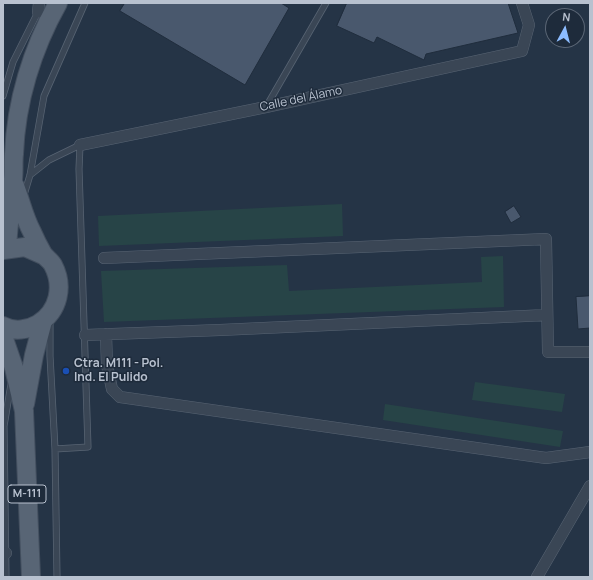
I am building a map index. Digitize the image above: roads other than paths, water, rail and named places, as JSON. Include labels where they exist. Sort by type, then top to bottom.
[{"type":"main road","name":"M-111","points":[[24,411],[34,355],[46,318],[54,309],[60,292],[53,264],[43,255],[26,247],[5,249],[13,180],[16,127],[24,88],[30,66],[38,46],[58,3]]},
{"type":"main road","name":"M-111","points":[[13,180],[24,217],[43,255]]},
{"type":"main road","points":[[3,326],[6,328],[20,330],[31,328],[46,318]]},
{"type":"main road","name":"M-111","points":[[3,336],[14,368],[24,411],[31,577]]},
{"type":"street","name":"Calle del Álamo","points":[[80,145],[266,107],[522,51],[529,25],[522,3]]},
{"type":"street","points":[[104,258],[546,239],[548,352],[590,352]]},
{"type":"street","points":[[84,335],[547,316]]},
{"type":"street","points":[[106,334],[107,365],[112,389],[120,397],[546,458],[590,452]]},
{"type":"street","points":[[537,577],[590,486]]},
{"type":"lane","points":[[21,203],[30,175],[44,96],[85,3]]},
{"type":"lane","points":[[266,107],[326,3]]},
{"type":"lane","points":[[3,96],[13,62],[40,6]]},
{"type":"lane","points":[[30,175],[49,160],[80,145],[79,169],[88,447],[55,449]]},
{"type":"lane","points":[[46,318],[51,370],[55,449],[57,577]]},
{"type":"lane","points":[[6,577],[4,554],[4,426],[14,368]]},
{"type":"place","name":"Ctra. M111 - Pol. Ind. El Pulido","points":[[66,371]]}]
